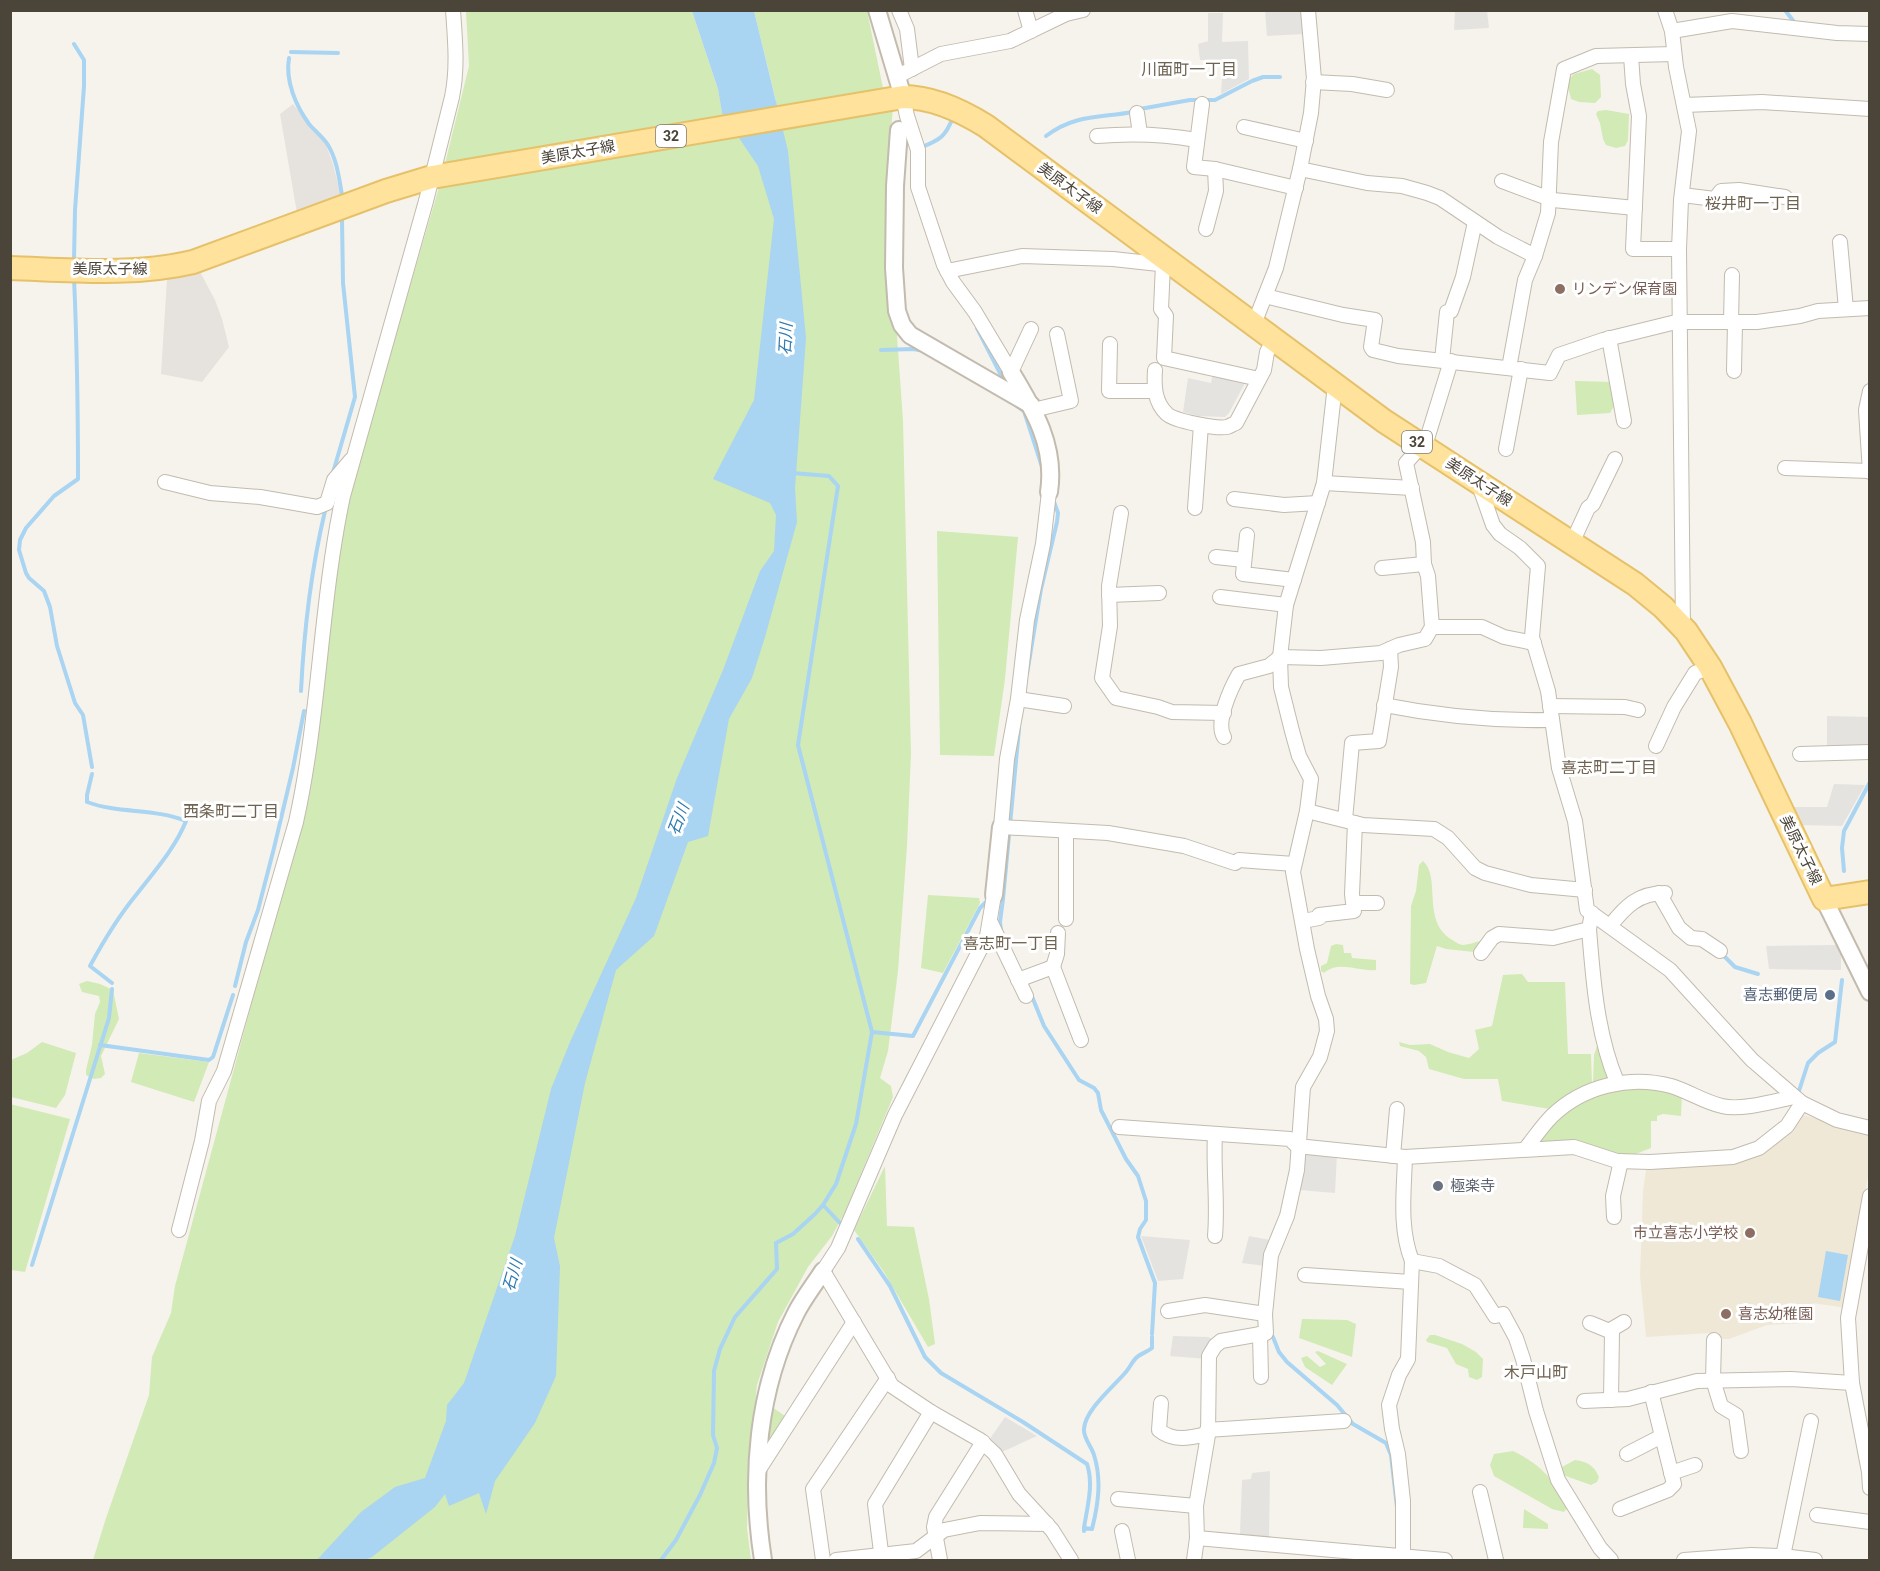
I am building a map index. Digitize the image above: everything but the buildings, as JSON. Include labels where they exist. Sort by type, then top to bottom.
[{"type":"main road","name":"美原太子線","points":[[10,268],[128,270],[174,267],[386,191],[439,176],[902,85],[975,119],[1169,265],[1254,324],[1335,385],[1422,445],[1635,584],[1683,628],[1704,657],[1726,695],[1824,899],[1869,892]]},
{"type":"street","points":[[179,1230],[202,1141],[209,1101],[224,1071],[304,787],[316,703],[334,537],[354,456],[439,176],[456,81],[453,10]]},
{"type":"street","points":[[763,1560],[759,1535],[758,1471],[762,1415],[774,1366],[796,1312],[838,1248],[895,1115],[987,936],[991,923],[1007,759],[1023,699],[1027,620],[1043,544],[1052,472],[1045,437],[1032,408],[947,271],[918,187],[918,150],[907,116],[902,85],[878,10]]},
{"type":"street","points":[[899,10],[907,29],[895,186],[894,268],[897,311],[902,325],[910,335],[1032,408],[1071,401],[1057,334]]},
{"type":"street","points":[[1025,10],[1031,31]]},
{"type":"street","points":[[902,85],[941,54],[1010,41],[1066,14],[1083,10]]},
{"type":"street","points":[[1254,324],[1276,268],[1296,188],[1311,113],[1314,82],[1308,10]]},
{"type":"street","points":[[1665,10],[1672,31],[1674,54],[1689,131],[1682,195],[1678,322],[1683,628]]},
{"type":"street","points":[[1672,31],[1732,21],[1837,33],[1869,34]]},
{"type":"street","points":[[1506,449],[1525,280],[1548,213],[1551,142],[1564,69],[1596,56],[1674,54]]},
{"type":"street","points":[[1631,56],[1639,116],[1633,249],[1679,249]]},
{"type":"street","points":[[1314,82],[1353,84],[1387,90]]},
{"type":"street","points":[[1684,105],[1762,102],[1869,109]]},
{"type":"street","points":[[1202,104],[1194,166],[1296,188]]},
{"type":"street","points":[[1137,113],[1140,134]]},
{"type":"street","points":[[1244,127],[1306,141]]},
{"type":"street","points":[[1097,136],[1162,134],[1197,140]]},
{"type":"street","points":[[1206,229],[1216,191],[1215,169]]},
{"type":"street","points":[[1300,169],[1367,183],[1402,186],[1427,193],[1440,198],[1498,237],[1535,256]]},
{"type":"street","points":[[1502,181],[1549,198],[1635,208]]},
{"type":"street","points":[[1682,195],[1715,199],[1721,191],[1739,190],[1785,197]]},
{"type":"street","points":[[1224,737],[1221,732],[1224,713],[1230,689],[1239,674],[1269,666],[1280,657],[1351,656],[1381,653],[1425,639],[1432,627],[1423,542],[1406,463],[1427,440],[1446,361],[1447,312],[1451,311],[1463,277],[1475,222]]},
{"type":"street","points":[[1839,242],[1846,309]]},
{"type":"street","points":[[947,271],[1022,256],[1113,259],[1169,265],[1161,309],[1166,316],[1164,358],[1259,379]]},
{"type":"street","points":[[1732,275],[1734,371]]},
{"type":"street","points":[[1265,296],[1343,315],[1372,318],[1375,320],[1373,350],[1398,356],[1550,373],[1559,355],[1609,339],[1678,322],[1733,323],[1782,319],[1818,311],[1869,308]]},
{"type":"street","points":[[1011,372],[1031,329]]},
{"type":"street","points":[[1155,370],[1154,392],[1166,413],[1175,418],[1201,425],[1227,427],[1236,423],[1259,379],[1274,339]]},
{"type":"street","points":[[1609,339],[1624,421]]},
{"type":"street","points":[[1110,344],[1108,391],[1154,392]]},
{"type":"street","points":[[1194,1560],[1197,1538],[1196,1506],[1208,1432],[1209,1356],[1221,1341],[1266,1333],[1264,1314],[1271,1255],[1287,1216],[1297,1170],[1303,1087],[1320,1057],[1327,1031],[1326,1019],[1309,960],[1293,872],[1307,811],[1311,779],[1299,756],[1281,687],[1280,657],[1286,605],[1324,483],[1335,385]]},
{"type":"street","points":[[1785,468],[1869,471],[1866,410],[1869,391]]},
{"type":"street","points":[[1195,507],[1201,425]]},
{"type":"street","points":[[165,482],[210,493],[260,497],[317,507],[325,505],[334,480],[354,456]]},
{"type":"street","points":[[1572,543],[1615,459]]},
{"type":"street","points":[[1477,481],[1493,525],[1500,534],[1520,548],[1538,566],[1534,604],[1534,643],[1551,713],[1559,768],[1575,821],[1587,910],[1670,970],[1752,1060],[1798,1100],[1837,1120],[1869,1128]]},
{"type":"street","points":[[1324,483],[1412,488]]},
{"type":"street","points":[[1234,499],[1284,505],[1318,503]]},
{"type":"street","points":[[1120,513],[1108,586],[1110,626],[1102,678],[1116,698],[1172,712],[1224,713]]},
{"type":"street","points":[[1247,535],[1243,574],[1294,580]]},
{"type":"street","points":[[1216,557],[1245,560]]},
{"type":"street","points":[[1382,568],[1424,564]]},
{"type":"street","points":[[1221,597],[1239,592],[1286,605]]},
{"type":"street","points":[[1109,595],[1159,593]]},
{"type":"street","points":[[1432,627],[1482,627],[1504,637],[1534,643]]},
{"type":"street","points":[[1303,921],[1319,918],[1319,915],[1354,911],[1350,821],[1352,742],[1379,741],[1391,667],[1390,649]]},
{"type":"street","points":[[1656,746],[1674,707],[1695,673],[1710,668]]},
{"type":"street","points":[[1023,699],[1064,706]]},
{"type":"street","points":[[1384,705],[1422,713],[1468,717],[1625,707],[1638,710]]},
{"type":"street","points":[[1800,754],[1869,752]]},
{"type":"street","points":[[1307,811],[1363,825],[1434,829],[1448,838],[1475,868],[1485,873],[1531,885],[1585,890]]},
{"type":"street","points":[[1001,826],[1108,833],[1184,846],[1235,863],[1239,860],[1294,864]]},
{"type":"street","points":[[1066,831],[1066,919]]},
{"type":"street","points":[[1610,926],[1627,905],[1662,893],[1679,928],[1691,938],[1705,940],[1720,951]]},
{"type":"street","points":[[1824,899],[1869,992]]},
{"type":"street","points":[[1354,903],[1377,903]]},
{"type":"street","points":[[1592,913],[1589,929],[1601,1026],[1609,1063],[1617,1082]]},
{"type":"street","points":[[991,923],[1026,996]]},
{"type":"street","points":[[1481,953],[1492,938],[1498,934],[1553,938],[1589,929]]},
{"type":"street","points":[[1058,933],[1057,954],[1053,967],[1081,1040]]},
{"type":"street","points":[[1018,980],[1053,967]]},
{"type":"street","points":[[1527,1149],[1554,1115],[1596,1089],[1617,1082],[1671,1086],[1723,1107],[1798,1100]]},
{"type":"street","points":[[1119,1127],[1290,1139],[1297,1146],[1399,1157],[1574,1147],[1621,1161],[1650,1162],[1732,1157],[1760,1148],[1787,1126],[1798,1100]]},
{"type":"street","points":[[1397,1109],[1404,1222],[1407,1249],[1412,1261],[1408,1359],[1399,1375],[1389,1405],[1403,1501],[1404,1558]]},
{"type":"street","points":[[1215,1134],[1214,1189],[1218,1208],[1215,1236]]},
{"type":"street","points":[[1614,1217],[1613,1196],[1621,1161]]},
{"type":"street","points":[[1869,1196],[1848,1318],[1852,1383],[1869,1472],[1869,1488]]},
{"type":"street","points":[[1412,1261],[1438,1266],[1475,1284],[1496,1316],[1503,1314],[1516,1338],[1523,1359],[1557,1480],[1600,1548],[1611,1560]]},
{"type":"street","points":[[823,1271],[892,1386],[983,1442],[995,1454],[1019,1494],[1047,1524],[1067,1559]]},
{"type":"street","points":[[1305,1275],[1411,1282]]},
{"type":"street","points":[[1168,1311],[1204,1299],[1264,1314]]},
{"type":"street","points":[[758,1471],[854,1322]]},
{"type":"street","points":[[1611,1400],[1612,1329],[1624,1322]]},
{"type":"street","points":[[1590,1323],[1612,1332]]},
{"type":"street","points":[[1260,1335],[1261,1377]]},
{"type":"street","points":[[1714,1340],[1713,1380],[1721,1406],[1736,1415],[1741,1451]]},
{"type":"street","points":[[823,1560],[813,1489],[888,1378]]},
{"type":"street","points":[[1584,1401],[1628,1399],[1697,1381],[1791,1379],[1852,1383]]},
{"type":"street","points":[[1620,1509],[1668,1490],[1674,1484],[1651,1392]]},
{"type":"street","points":[[1161,1403],[1159,1430],[1167,1437],[1191,1438],[1208,1432],[1344,1421]]},
{"type":"street","points":[[882,1558],[875,1504],[931,1412]]},
{"type":"street","points":[[1790,1558],[1810,1421]]},
{"type":"street","points":[[1627,1454],[1662,1436]]},
{"type":"street","points":[[940,1560],[936,1517],[983,1442]]},
{"type":"street","points":[[1671,1473],[1695,1466]]},
{"type":"street","points":[[1480,1492],[1496,1560]]},
{"type":"street","points":[[1118,1499],[1196,1506]]},
{"type":"street","points":[[1817,1515],[1869,1522]]},
{"type":"street","points":[[836,1560],[882,1558],[916,1551],[944,1530],[980,1523],[1047,1524]]},
{"type":"street","points":[[1122,1531],[1128,1560]]},
{"type":"street","points":[[1197,1538],[1445,1560]]},
{"type":"street","points":[[1683,1560],[1790,1558],[1815,1560]]},
{"type":"shaded area","points":[[1265,11],[1303,11],[1306,34],[1267,36]]},
{"type":"shaded area","points":[[1455,11],[1487,11],[1489,28],[1454,30]]},
{"type":"shaded area","points":[[1208,13],[1223,13],[1222,42],[1248,41],[1249,79],[1221,94],[1223,61],[1200,60],[1198,44],[1208,41]]},
{"type":"shaded area","points":[[293,104],[326,145],[341,196],[297,213],[280,114]]},
{"type":"shaded area","points":[[199,270],[215,300],[229,347],[202,382],[161,374],[167,279]]},
{"type":"shaded area","points":[[1213,373],[1246,381],[1229,413],[1225,417],[1198,416],[1183,412],[1188,378],[1211,383]]},
{"type":"shaded area","points":[[1827,716],[1869,717],[1869,748],[1827,747]]},
{"type":"shaded area","points":[[1834,784],[1865,785],[1842,826],[1797,825],[1791,807],[1827,807]]},
{"type":"shaded area","points":[[1836,945],[1841,952],[1841,970],[1769,969],[1766,946]]},
{"type":"shaded area","name":"市立喜志小学校","points":[[1801,1114],[1835,1125],[1869,1132],[1869,1170],[1846,1308],[1813,1303],[1806,1323],[1767,1325],[1729,1339],[1716,1339],[1710,1333],[1646,1337],[1640,1276],[1643,1191],[1647,1163],[1736,1161]]},
{"type":"shaded area","points":[[1304,1152],[1337,1153],[1335,1193],[1299,1190]]},
{"type":"shaded area","points":[[1141,1236],[1190,1240],[1183,1279],[1158,1281]]},
{"type":"shaded area","points":[[1249,1236],[1270,1240],[1265,1266],[1242,1263]]},
{"type":"shaded area","points":[[1173,1336],[1208,1337],[1214,1340],[1207,1359],[1170,1356]]},
{"type":"shaded area","points":[[1005,1417],[1037,1436],[1002,1452],[989,1440]]},
{"type":"shaded area","points":[[1270,1471],[1269,1537],[1240,1535],[1242,1480],[1251,1479],[1252,1473]]},
{"type":"green space","points":[[466,11],[692,11],[718,89],[722,112],[776,101],[754,11],[867,11],[883,88],[893,108],[889,153],[890,236],[903,421],[911,754],[898,971],[888,1051],[880,1078],[891,1086],[893,1097],[845,1212],[832,1236],[808,1267],[778,1322],[757,1385],[749,1463],[747,1528],[751,1560],[93,1560],[149,1395],[152,1357],[171,1313],[175,1286],[311,785],[345,508],[440,184],[469,66]]},
{"type":"green space","points":[[1592,69],[1600,75],[1601,97],[1595,103],[1571,99],[1569,79],[1574,74]]},
{"type":"green space","points":[[1598,111],[1629,114],[1628,140],[1625,146],[1616,148],[1606,145],[1596,114]]},
{"type":"green space","points":[[1575,381],[1614,382],[1614,406],[1610,413],[1577,415]]},
{"type":"green space","points":[[937,531],[1018,537],[1005,679],[994,756],[940,755]]},
{"type":"green space","points":[[1423,861],[1431,878],[1437,923],[1444,933],[1462,945],[1481,941],[1474,952],[1437,946],[1426,983],[1414,985],[1410,984],[1411,906],[1416,891],[1419,865]]},
{"type":"green space","points":[[928,895],[979,898],[980,903],[943,973],[921,968]]},
{"type":"green space","points":[[1343,945],[1344,953],[1351,953],[1352,958],[1376,960],[1376,970],[1336,967],[1324,973],[1321,971],[1321,966],[1327,963],[1331,946]]},
{"type":"green space","points":[[1522,974],[1528,982],[1565,982],[1568,1054],[1591,1054],[1592,1085],[1550,1109],[1502,1101],[1498,1079],[1464,1079],[1429,1069],[1426,1057],[1419,1051],[1400,1046],[1399,1042],[1410,1045],[1430,1044],[1469,1058],[1479,1049],[1475,1030],[1492,1026],[1503,975]]},
{"type":"green space","points":[[87,981],[113,990],[119,1019],[101,1056],[105,1074],[101,1078],[94,1079],[86,1075],[86,1070],[92,1045],[95,1014],[100,1002],[99,996],[82,992],[79,984]]},
{"type":"green space","points":[[1601,1034],[1613,1079],[1593,1083],[1594,1055]]},
{"type":"green space","points":[[42,1042],[76,1053],[65,1095],[56,1108],[11,1097],[11,1060],[27,1053]]},
{"type":"green space","points":[[139,1053],[209,1062],[194,1102],[131,1082]]},
{"type":"green space","points":[[1641,1085],[1682,1094],[1681,1116],[1663,1114],[1657,1116],[1657,1121],[1651,1121],[1651,1148],[1633,1155],[1624,1155],[1578,1143],[1536,1142],[1541,1132],[1585,1097]]},
{"type":"green space","points":[[10,1104],[70,1119],[25,1272],[11,1270]]},
{"type":"green space","points":[[885,1166],[887,1226],[914,1227],[929,1299],[935,1344],[928,1347],[884,1272],[854,1230]]},
{"type":"green space","points":[[1302,1319],[1347,1320],[1356,1324],[1352,1357],[1299,1338]]},
{"type":"green space","points":[[1430,1335],[1462,1344],[1476,1352],[1483,1359],[1482,1377],[1477,1380],[1469,1377],[1468,1369],[1456,1364],[1447,1348],[1427,1342]]},
{"type":"green space","points":[[1318,1351],[1347,1364],[1332,1385],[1305,1367],[1301,1358],[1307,1356],[1320,1367],[1326,1364],[1315,1352]]},
{"type":"green space","points":[[769,1405],[788,1418],[770,1443],[766,1441]]},
{"type":"green space","points":[[1513,1451],[1532,1462],[1551,1480],[1569,1506],[1564,1512],[1552,1509],[1494,1476],[1490,1465],[1494,1454]]},
{"type":"green space","points":[[1575,1460],[1592,1467],[1599,1477],[1597,1482],[1591,1485],[1563,1475],[1562,1467]]},
{"type":"green space","points":[[1524,1509],[1548,1524],[1548,1529],[1523,1528]]},
{"type":"water","name":"石川","points":[[692,11],[754,11],[788,151],[806,338],[795,488],[797,522],[752,678],[729,719],[708,836],[688,842],[654,936],[616,970],[585,1083],[554,1238],[560,1266],[556,1376],[535,1423],[495,1481],[486,1514],[479,1493],[449,1506],[445,1494],[435,1507],[372,1557],[364,1560],[317,1560],[361,1512],[395,1487],[425,1478],[446,1421],[447,1405],[464,1383],[515,1236],[551,1089],[636,898],[677,778],[723,670],[760,571],[774,551],[776,515],[770,503],[713,479],[754,400],[774,219],[758,166],[722,113],[718,89]]},
{"type":"water","points":[[1826,1251],[1848,1255],[1840,1301],[1818,1297]]},
{"type":"waterway","points":[[1785,10],[1794,22]]},
{"type":"waterway","points":[[74,44],[84,60],[84,86],[75,210],[74,260]]},
{"type":"waterway","points":[[291,52],[338,53]]},
{"type":"waterway","points":[[289,58],[290,84],[296,101],[304,117],[326,142],[334,157],[342,195]]},
{"type":"waterway","points":[[1140,109],[1190,100],[1215,100],[1263,77],[1280,77]]},
{"type":"waterway","points":[[1046,136],[1078,120],[1133,112]]},
{"type":"waterway","points":[[922,147],[942,136],[953,117]]},
{"type":"waterway","points":[[332,476],[355,397],[343,283],[342,219]]},
{"type":"waterway","points":[[74,278],[78,479],[54,496],[26,528],[20,540],[19,550],[26,573],[44,591],[50,607],[57,646],[75,703],[83,715],[92,767]]},
{"type":"waterway","points":[[977,328],[1005,383]]},
{"type":"waterway","points":[[881,350],[925,351]]},
{"type":"waterway","points":[[1017,406],[1024,411],[1043,470]]},
{"type":"waterway","points":[[661,1560],[676,1540],[714,1463],[717,1448],[713,1435],[714,1371],[720,1349],[735,1317],[777,1269],[776,1243],[793,1234],[815,1214],[836,1184],[856,1124],[872,1032],[798,745],[838,486],[829,476],[792,473]]},
{"type":"waterway","points":[[1027,674],[1041,589],[1057,522],[1058,513],[1053,499]]},
{"type":"waterway","points":[[301,691],[309,600],[325,511]]},
{"type":"waterway","points":[[235,986],[274,848],[304,711]]},
{"type":"waterway","points":[[998,900],[1003,899],[1019,729]]},
{"type":"waterway","points":[[92,774],[87,802],[111,808],[162,814],[186,821],[170,850],[123,912],[90,966],[112,983]]},
{"type":"waterway","points":[[1844,871],[1842,848],[1844,831],[1870,782]]},
{"type":"waterway","points":[[1001,931],[1003,899]]},
{"type":"waterway","points":[[872,1032],[913,1036],[980,908],[986,902],[991,901]]},
{"type":"waterway","points":[[1721,953],[1735,967],[1758,974]]},
{"type":"waterway","points":[[1798,1094],[1808,1063],[1835,1042],[1842,980]]},
{"type":"waterway","points":[[32,1265],[109,1018],[112,989]]},
{"type":"waterway","points":[[1031,994],[1044,1026],[1079,1080],[1094,1088],[1098,1093],[1101,1110],[1126,1159],[1138,1176],[1146,1201],[1146,1220],[1138,1237],[1155,1283],[1152,1334]]},
{"type":"waterway","points":[[100,1045],[209,1060],[213,1057],[233,995]]},
{"type":"waterway","points":[[823,1205],[840,1223]]},
{"type":"waterway","points":[[858,1239],[890,1286],[925,1357],[941,1373],[1087,1464],[1090,1488],[1084,1528]]},
{"type":"waterway","points":[[1084,1531],[1084,1528],[1092,1529],[1098,1483],[1094,1455],[1084,1432],[1086,1422],[1100,1399],[1136,1358],[1152,1348],[1152,1337]]},
{"type":"waterway","points":[[1273,1337],[1279,1352],[1287,1362],[1337,1405],[1353,1424],[1386,1443],[1391,1455],[1397,1507]]},
{"type":"place","name":"リンデン保育園","points":[[1560,289]]},
{"type":"place","name":"喜志郵便局","points":[[1830,995]]},
{"type":"place","name":"極楽寺","points":[[1438,1186]]},
{"type":"place","name":"市立喜志小学校","points":[[1750,1233]]},
{"type":"place","name":"喜志幼稚園","points":[[1726,1314]]},
{"type":"district","name":"川面町一丁目","points":[[1189,69]]},
{"type":"district","name":"桜井町一丁目","points":[[1753,203]]},
{"type":"district","name":"喜志町二丁目","points":[[1609,767]]},
{"type":"district","name":"西条町二丁目","points":[[231,811]]},
{"type":"district","name":"喜志町一丁目","points":[[1011,943]]},
{"type":"district","name":"木戸山町","points":[[1536,1372]]}]
